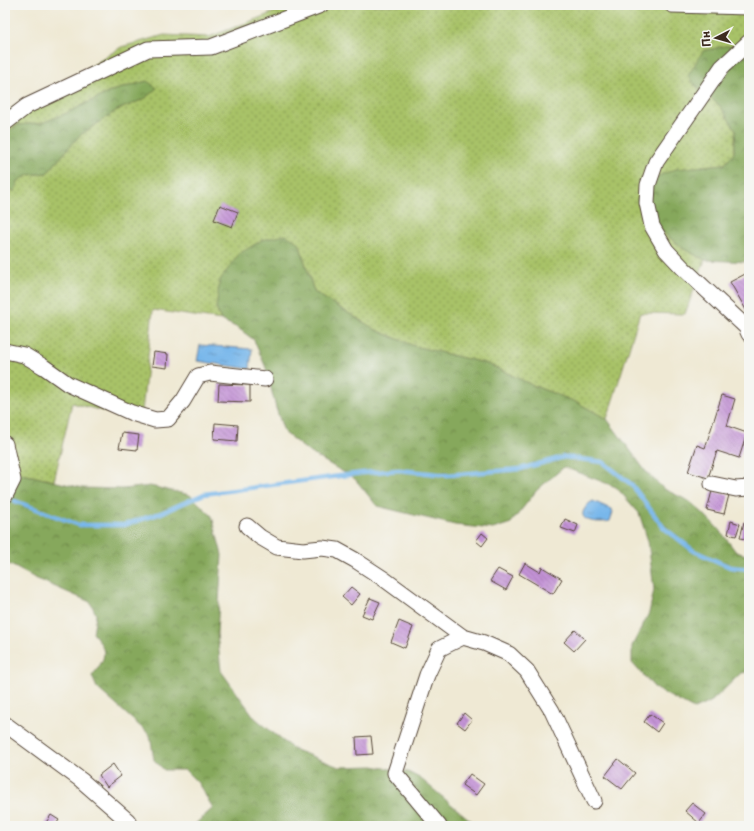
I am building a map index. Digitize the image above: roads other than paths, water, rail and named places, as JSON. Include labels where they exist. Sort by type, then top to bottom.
[{"type":"street","points":[[5,123],[27,106],[148,49],[211,47],[322,5]]},
{"type":"street","points":[[672,5],[749,7]]},
{"type":"street","points":[[749,42],[722,68],[656,162],[648,185],[647,203],[652,226],[666,250],[746,327],[749,334]]},
{"type":"street","points":[[5,351],[24,355],[44,366],[68,384],[132,413],[154,420],[168,419],[183,401],[198,376],[210,373],[265,379]]},
{"type":"street","points":[[5,444],[13,480],[5,496]]},
{"type":"street","points":[[712,484],[736,489],[748,488],[749,486]]},
{"type":"street","points":[[247,526],[260,537],[277,547],[303,550],[322,548],[337,550],[356,560],[463,637],[484,643],[509,654],[527,670],[552,710],[594,801]]},
{"type":"street","points":[[439,826],[395,773],[427,675],[439,649],[463,637]]},
{"type":"street","points":[[5,724],[81,780],[128,821]]},
{"type":"water","points":[[200,345],[252,349],[250,369],[197,361]]},
{"type":"water","points":[[593,501],[611,509],[613,512],[610,521],[597,522],[587,520],[584,517],[584,510],[588,504]]},
{"type":"waterway","points":[[15,501],[79,525],[124,525],[161,513],[204,494],[363,473],[399,470],[447,475],[520,469],[564,457],[603,462],[632,485],[664,528],[694,551],[730,567],[749,569]]}]
